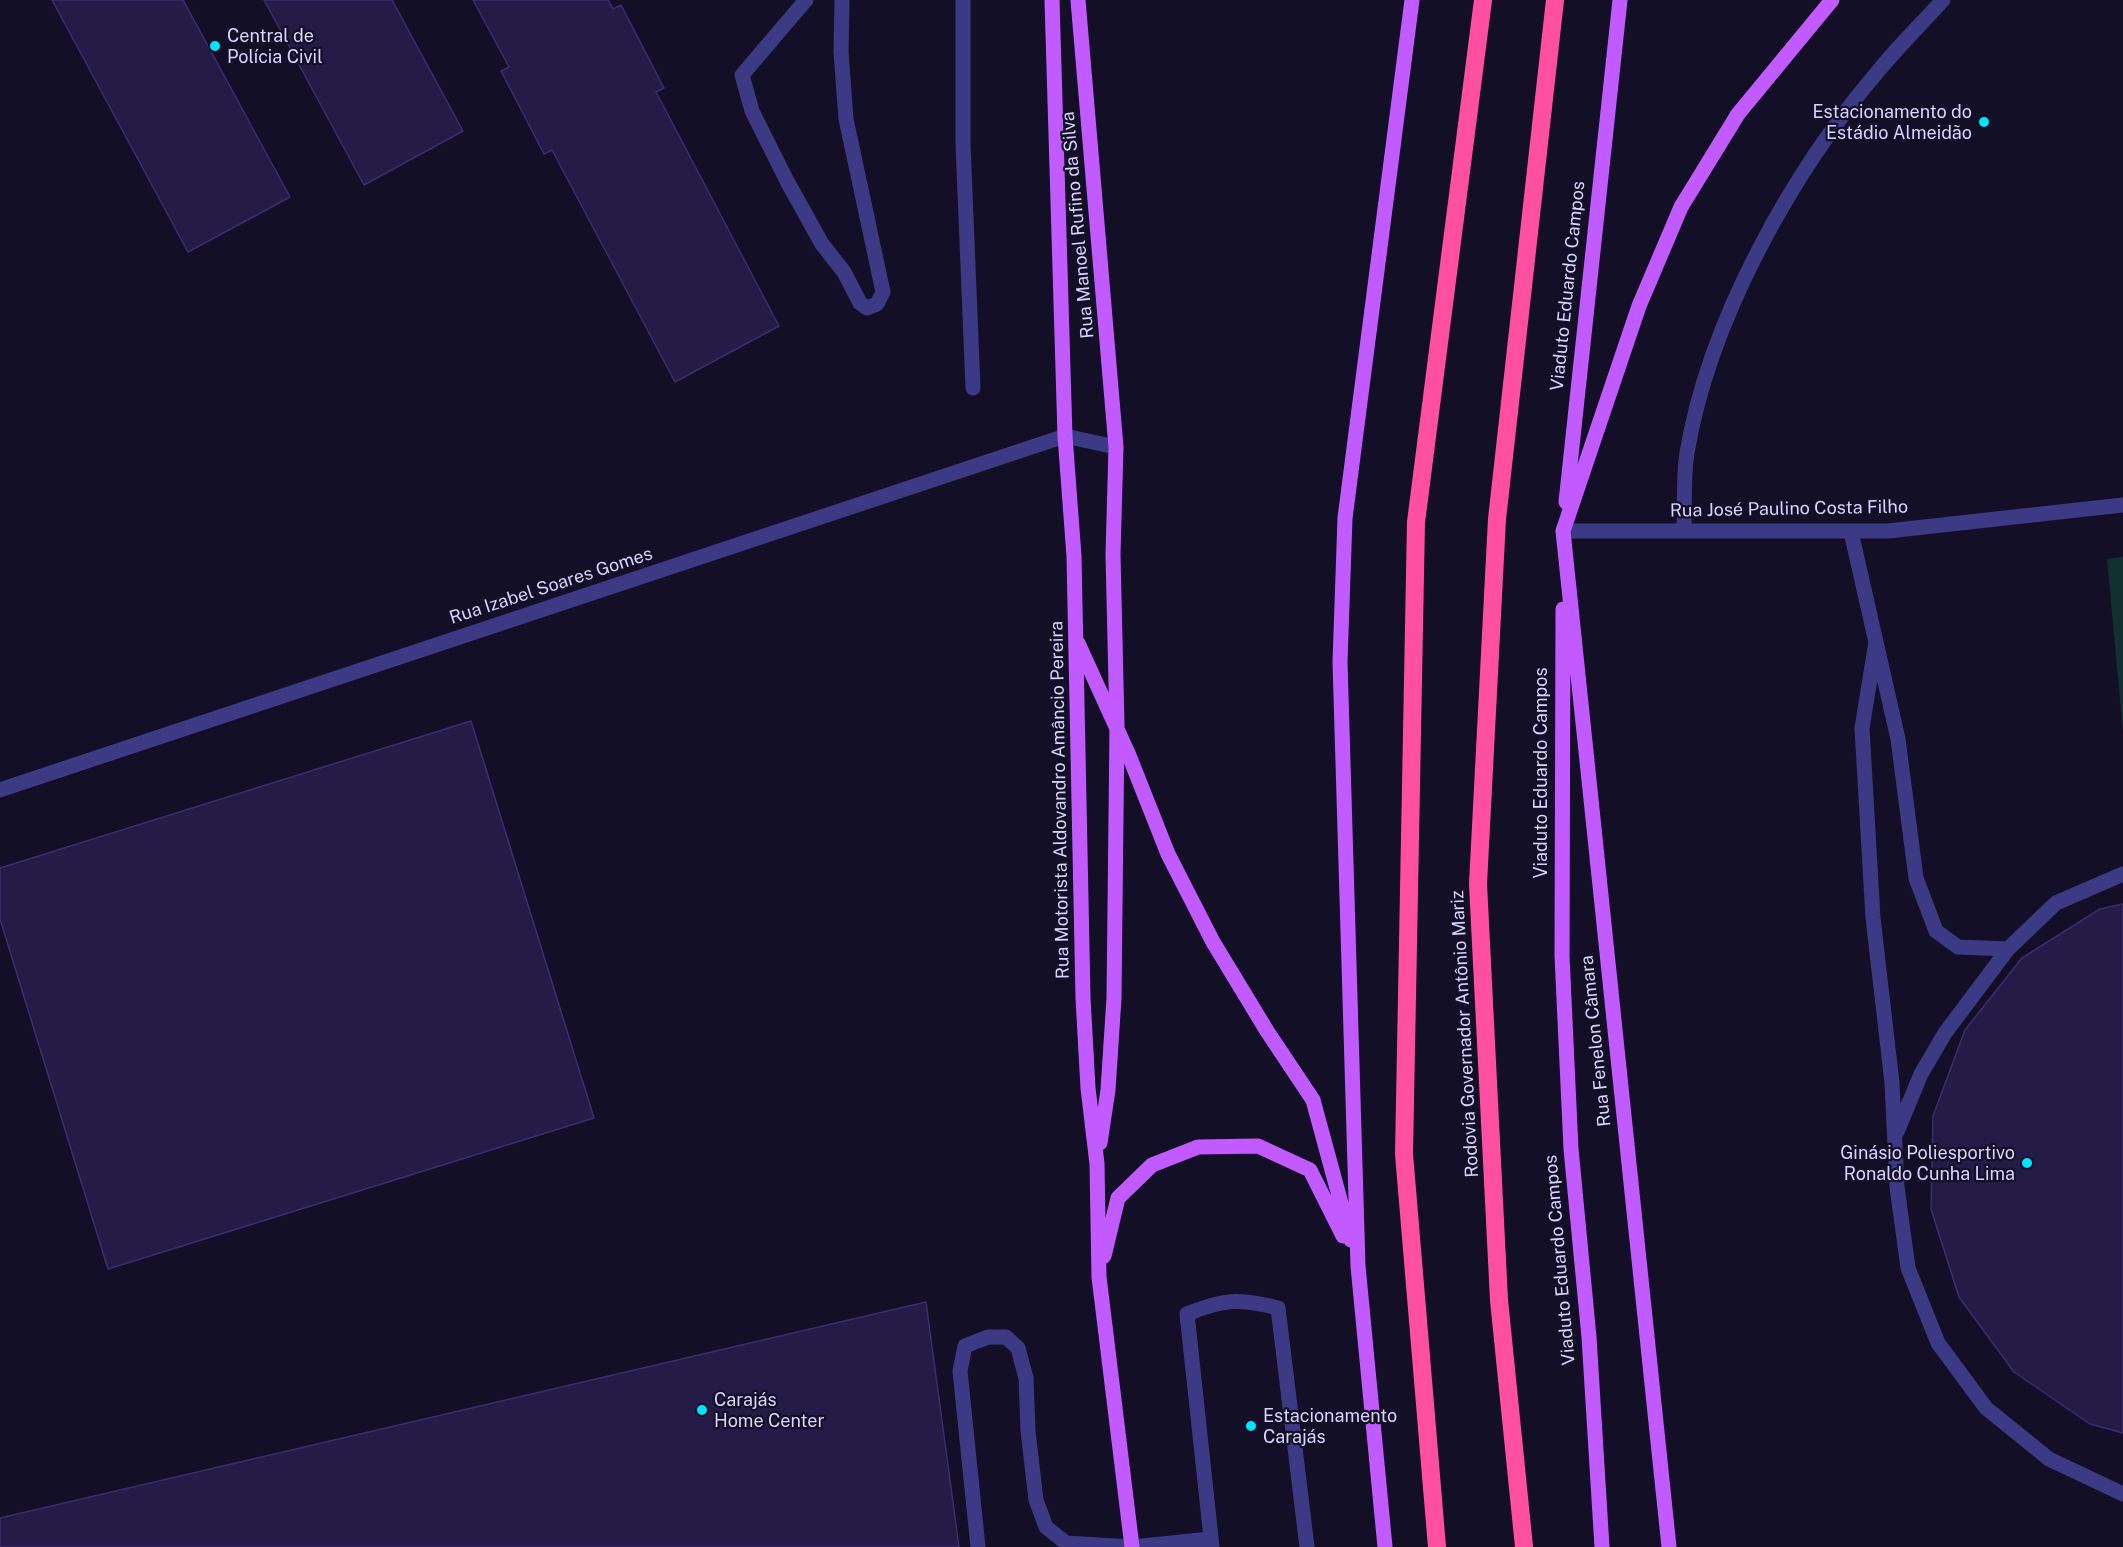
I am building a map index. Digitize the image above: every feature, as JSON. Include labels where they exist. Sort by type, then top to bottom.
[{"type":"highway","points":[[1437,1547],[1404,1154],[1416,522],[1483,0]]},
{"type":"highway","name":"Rodovia Governador Antônio Mariz","points":[[1524,1547],[1499,1300],[1478,884],[1497,519],[1555,0]]},
{"type":"main road","name":"Rua Manoel Rufino da Silva","points":[[1052,0],[1065,436]]},
{"type":"main road","name":"Rua Manoel Rufino da Silva","points":[[1078,0],[1116,447]]},
{"type":"main road","points":[[1384,1547],[1358,1266],[1340,662],[1345,518],[1412,0]]},
{"type":"main road","name":"Viaduto Eduardo Campos","points":[[1602,1547],[1589,1336],[1571,1149],[1562,956],[1563,531],[1620,0]]},
{"type":"main road","points":[[1563,531],[1640,306],[1681,207],[1738,114],[1832,0]]},
{"type":"main road","name":"Rua Motorista Aldovandro Amâncio Pereira","points":[[1065,436],[1074,556],[1083,998],[1088,1088],[1097,1164],[1099,1277],[1132,1547]]},
{"type":"main road","name":"Rua Motorista Aldovandro Amâncio Pereira","points":[[1097,1164],[1108,1090],[1114,998],[1117,726],[1113,554],[1116,447]]},
{"type":"main road","name":"Rua Fenelon Câmara","points":[[1563,531],[1669,1547]]},
{"type":"main road","points":[[1076,639],[1117,726],[1168,854],[1212,942],[1313,1100],[1358,1266]]},
{"type":"main road","points":[[1099,1277],[1118,1198],[1152,1165],[1198,1147],[1258,1146],[1310,1170],[1358,1266]]},
{"type":"street","points":[[806,0],[742,75],[752,111],[787,181],[822,244],[844,272],[860,303],[867,308],[878,304],[883,291],[846,119],[841,52],[842,0]]},
{"type":"street","points":[[963,0],[963,144],[973,388]]},
{"type":"street","points":[[1684,530],[1687,454],[1709,366],[1748,271],[1809,164],[1878,71],[1943,0]]},
{"type":"street","points":[[1065,436],[1116,447]]},
{"type":"street","name":"Rua Izabel Soares Gomes","points":[[0,790],[1065,436]]},
{"type":"street","name":"Rua José Paulino Costa Filho","points":[[1563,531],[1887,531],[2123,506]]},
{"type":"street","points":[[1851,531],[1898,739],[1917,878],[1936,931],[1958,947],[2008,949]]},
{"type":"street","points":[[1876,642],[1862,728],[1873,918],[1892,1083],[1897,1187],[1908,1268],[1938,1343],[1986,1408],[2049,1459],[2123,1494]]},
{"type":"street","points":[[1894,1138],[1921,1074],[1945,1033],[2008,949],[2056,903],[2123,874]]},
{"type":"street","points":[[978,1547],[960,1371],[965,1346],[988,1337],[1006,1337],[1018,1348],[1026,1378],[1028,1431],[1036,1500],[1046,1527],[1066,1543],[1132,1547],[1211,1543],[1187,1314],[1217,1301],[1248,1300],[1278,1308],[1307,1547]]},
{"type":"green space","points":[[2123,557],[2123,731],[2107,559]]},
{"type":"building","points":[[52,0],[183,0],[290,197],[188,252]]},
{"type":"building","points":[[264,0],[392,0],[463,131],[364,185]]},
{"type":"building","points":[[473,0],[608,0],[613,9],[621,5],[664,88],[656,92],[779,326],[675,382],[552,150],[544,154],[501,71],[509,67]]},
{"type":"building","points":[[471,721],[594,1118],[108,1269],[0,919],[0,868]]},
{"type":"building","name":"Ginásio Poliesportivo Ronaldo Cunha Lima","points":[[2123,904],[2123,1433],[2090,1424],[2014,1372],[1959,1297],[1931,1209],[1933,1116],[1965,1030],[2022,958],[2100,909]]},
{"type":"building","name":"Carajás Home Center","points":[[926,1302],[959,1547],[0,1547],[0,1518]]},
{"type":"place","name":"Central de Polícia Civil","points":[[215,46]]},
{"type":"place","name":"Estacionamento do Estádio Almeidão","points":[[1984,122]]},
{"type":"place","name":"Ginásio Poliesportivo Ronaldo Cunha Lima","points":[[2027,1163]]},
{"type":"place","name":"Carajás Home Center","points":[[702,1410]]},
{"type":"place","name":"Estacionamento Carajás","points":[[1251,1426]]}]
